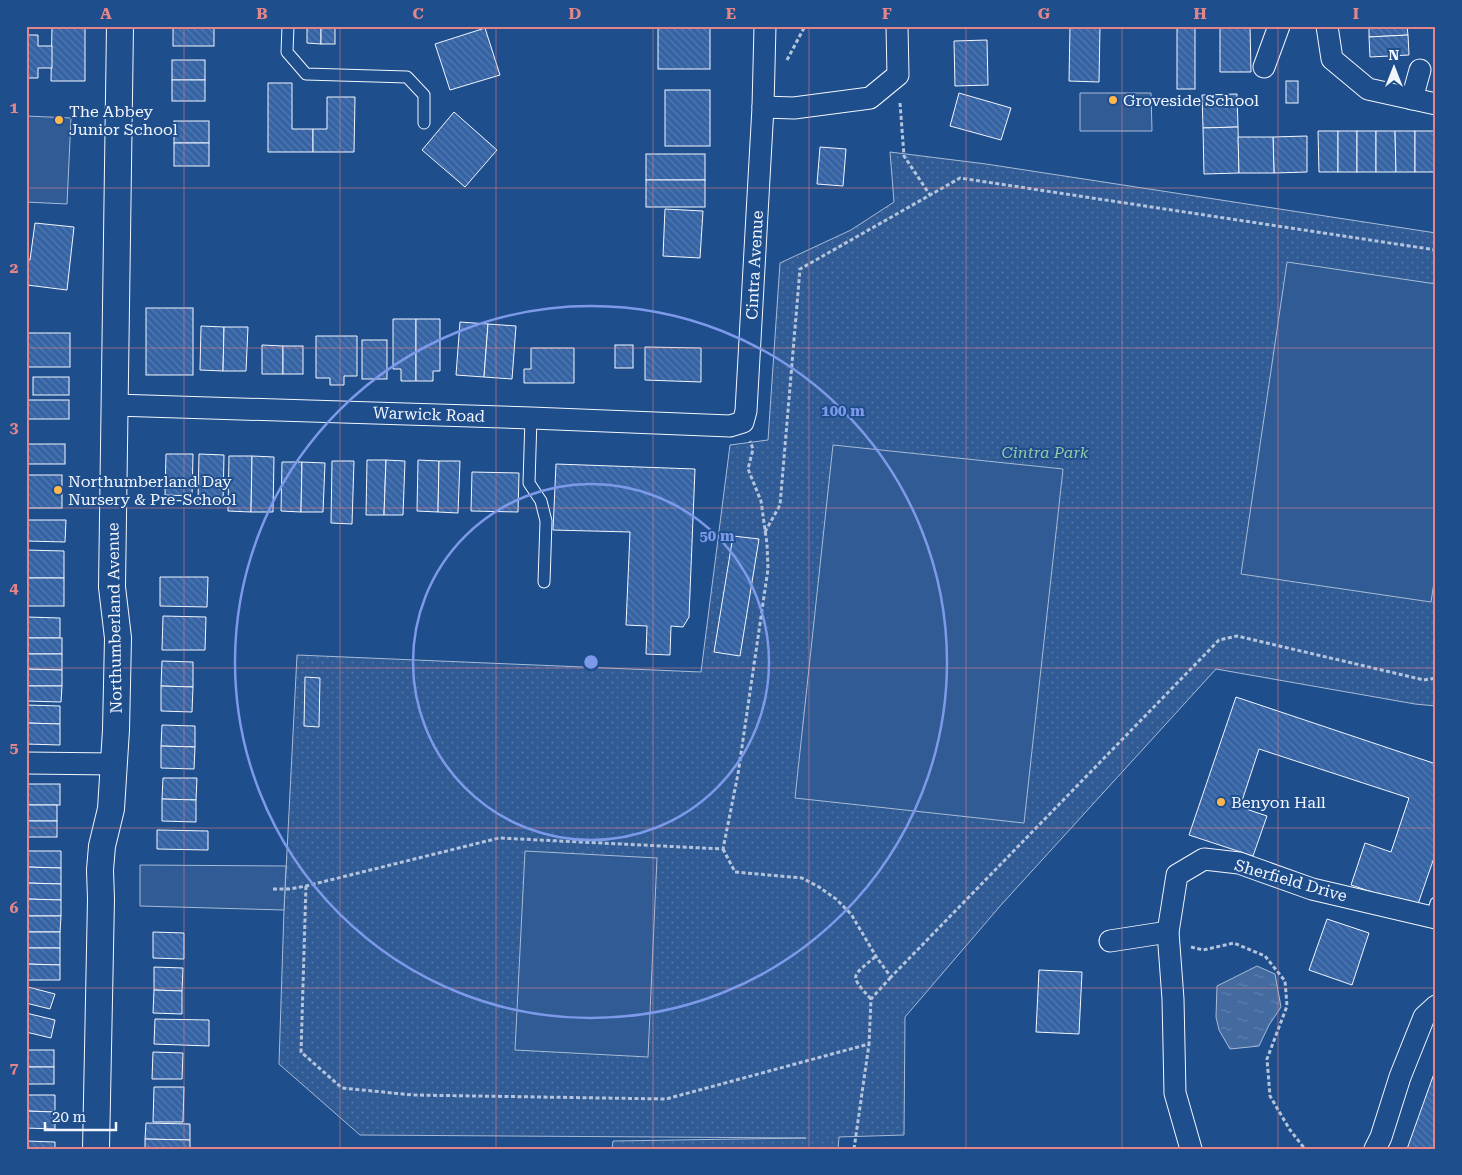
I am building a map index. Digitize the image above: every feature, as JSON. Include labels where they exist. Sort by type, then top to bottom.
[{"type":"street","name":"Northumberland Avenue","points":[[96,1149],[100,870],[102,846],[111,809],[118,638],[112,587],[120,26]]},
{"type":"street","name":"Cintra Avenue","points":[[743,422],[746,411],[763,107],[764,26]]},
{"type":"street","points":[[763,107],[794,108],[870,98],[898,74],[896,26]]},
{"type":"street","points":[[1264,67],[1279,26]]},
{"type":"street","points":[[1327,26],[1332,60],[1368,89],[1436,104]]},
{"type":"street","points":[[1412,99],[1420,70]]},
{"type":"street","name":"Warwick Road","points":[[115,404],[730,426],[743,422]]},
{"type":"street","points":[[26,763],[114,764]]},
{"type":"street","name":"Sherfield Drive","points":[[1191,1149],[1175,1093],[1173,998],[1168,937],[1177,875],[1204,859],[1239,863],[1312,888],[1434,912]]},
{"type":"street","points":[[1110,941],[1168,937]]},
{"type":"street","points":[[1375,1149],[1381,1137],[1400,1076],[1424,1017],[1436,1006]]},
{"type":"lane","points":[[288,26],[287,52],[306,74],[407,77],[424,95],[424,123]]},
{"type":"lane","points":[[531,418],[529,482],[542,501],[546,520],[544,582]]},
{"type":"path","points":[[898,74],[904,156],[930,195]]},
{"type":"path","points":[[765,532],[780,505],[800,269],[960,178],[1436,250]]},
{"type":"path","points":[[743,422],[753,449],[748,470],[761,501],[768,569],[738,774],[723,849],[735,872],[802,878],[819,886],[851,914],[891,977]]},
{"type":"path","points":[[854,1149],[869,1044],[871,999],[1219,640],[1237,636],[1424,680],[1436,678]]},
{"type":"path","points":[[273,888],[290,889],[306,886],[499,838],[723,849]]},
{"type":"path","points":[[306,886],[301,1052],[342,1088],[413,1095],[666,1099],[869,1044]]},
{"type":"path","points":[[1168,937],[1203,950],[1234,943],[1265,956],[1285,981],[1287,1006],[1267,1059],[1270,1096],[1290,1130],[1305,1149]]},
{"type":"path","points":[[871,999],[856,983],[855,978],[856,973],[876,956]]},
{"type":"green space","name":"Cintra Park","points":[[890,152],[986,164],[1436,233],[1436,706],[1415,704],[1216,669],[1001,905],[905,1017],[904,1135],[839,1137],[838,1149],[612,1149],[613,1141],[806,1138],[360,1135],[279,1064],[284,910],[297,655],[701,672],[730,445],[768,440],[780,263],[851,230],[894,202]]},
{"type":"shaded area","points":[[1080,93],[1151,93],[1152,131],[1080,131]]},
{"type":"shaded area","points":[[26,116],[71,118],[67,204],[26,202]]},
{"type":"shaded area","points":[[1287,262],[1436,284],[1436,569],[1431,602],[1241,574]]},
{"type":"shaded area","points":[[833,445],[1063,469],[1024,823],[795,798]]},
{"type":"shaded area","points":[[525,851],[657,858],[648,1057],[515,1050]]},
{"type":"shaded area","points":[[140,865],[286,866],[284,910],[140,906]]},
{"type":"water","points":[[1257,966],[1275,974],[1281,1007],[1269,1025],[1259,1046],[1230,1049],[1219,1030],[1216,1017],[1217,986]]},
{"type":"building","points":[[52,26],[85,26],[85,81],[51,81]]},
{"type":"building","points":[[173,26],[214,26],[214,46],[173,46]]},
{"type":"building","points":[[307,26],[321,26],[321,44],[307,43]]},
{"type":"building","points":[[321,26],[335,26],[335,44],[321,44]]},
{"type":"building","points":[[658,26],[710,26],[710,69],[658,69]]},
{"type":"building","points":[[1070,26],[1100,26],[1099,82],[1069,81]]},
{"type":"building","points":[[1177,26],[1195,26],[1195,89],[1177,89]]},
{"type":"building","points":[[1220,26],[1250,26],[1251,72],[1220,72]]},
{"type":"building","points":[[1369,26],[1407,26],[1408,35],[1369,37]]},
{"type":"building","points":[[485,28],[500,75],[450,90],[435,44]]},
{"type":"building","points":[[26,35],[38,35],[38,46],[52,46],[52,68],[38,68],[38,78],[26,78]]},
{"type":"building","points":[[1408,35],[1409,55],[1370,57],[1369,37]]},
{"type":"building","points":[[987,40],[988,85],[955,86],[954,41]]},
{"type":"building","points":[[172,60],[205,60],[205,80],[172,80]]},
{"type":"building","points":[[172,80],[205,80],[205,101],[172,101]]},
{"type":"building","points":[[1286,81],[1298,81],[1298,103],[1286,103]]},
{"type":"building","points":[[268,83],[292,83],[292,129],[313,129],[313,152],[268,152]]},
{"type":"building","points":[[665,90],[710,90],[710,146],[665,146]]},
{"type":"building","points":[[959,93],[1011,108],[1001,140],[950,126]]},
{"type":"building","points":[[1237,94],[1238,127],[1203,128],[1202,95]]},
{"type":"building","points":[[327,97],[355,97],[354,152],[313,152],[313,129],[327,129]]},
{"type":"building","points":[[454,112],[497,150],[465,187],[422,150]]},
{"type":"building","points":[[174,121],[209,121],[209,143],[174,143]]},
{"type":"building","points":[[1238,127],[1239,173],[1204,174],[1203,128]]},
{"type":"building","points":[[1318,131],[1338,131],[1338,172],[1319,172]]},
{"type":"building","points":[[1338,131],[1357,131],[1357,172],[1338,172]]},
{"type":"building","points":[[1357,131],[1376,131],[1376,172],[1357,172]]},
{"type":"building","points":[[1376,131],[1395,131],[1396,172],[1376,172]]},
{"type":"building","points":[[1395,131],[1415,131],[1415,172],[1396,172]]},
{"type":"building","points":[[1415,131],[1434,131],[1434,172],[1415,172]]},
{"type":"building","points":[[1307,136],[1307,172],[1274,173],[1273,137]]},
{"type":"building","points":[[1238,137],[1273,137],[1274,173],[1239,173]]},
{"type":"building","points":[[174,143],[209,143],[209,166],[174,166]]},
{"type":"building","points":[[820,147],[846,149],[843,186],[817,184]]},
{"type":"building","points":[[646,154],[705,154],[705,180],[646,180]]},
{"type":"building","points":[[646,180],[705,180],[705,207],[646,207]]},
{"type":"building","points":[[665,209],[703,211],[700,258],[663,256]]},
{"type":"building","points":[[35,223],[74,227],[67,290],[27,285],[26,259],[30,260]]},
{"type":"building","points":[[146,308],[193,308],[193,375],[146,375]]},
{"type":"building","points":[[393,319],[416,319],[416,381],[401,381],[401,369],[393,369]]},
{"type":"building","points":[[416,319],[440,319],[440,371],[433,371],[433,381],[416,381]]},
{"type":"building","points":[[460,322],[488,324],[484,377],[456,375]]},
{"type":"building","points":[[488,324],[516,326],[512,379],[484,377]]},
{"type":"building","points":[[201,326],[224,327],[223,371],[200,370]]},
{"type":"building","points":[[224,327],[248,327],[246,371],[223,371]]},
{"type":"building","points":[[26,333],[70,333],[70,367],[26,367]]},
{"type":"building","points":[[316,336],[357,336],[357,376],[344,376],[344,385],[330,385],[330,378],[316,378]]},
{"type":"building","points":[[362,340],[387,340],[387,379],[362,379]]},
{"type":"building","points":[[262,345],[283,346],[283,374],[262,374]]},
{"type":"building","points":[[615,345],[633,345],[633,368],[615,368]]},
{"type":"building","points":[[283,346],[303,346],[303,374],[283,374]]},
{"type":"building","points":[[645,347],[701,348],[701,382],[645,380]]},
{"type":"building","points":[[531,348],[574,348],[574,383],[524,383],[524,369],[531,369]]},
{"type":"building","points":[[33,377],[69,377],[69,395],[33,395]]},
{"type":"building","points":[[26,400],[69,400],[69,419],[26,419]]},
{"type":"building","points":[[26,444],[65,444],[65,464],[26,464]]},
{"type":"building","points":[[166,454],[193,454],[192,496],[165,495]]},
{"type":"building","points":[[199,454],[224,455],[223,502],[198,502]]},
{"type":"building","points":[[229,456],[252,456],[251,512],[228,511]]},
{"type":"building","points":[[252,456],[274,457],[273,512],[251,512]]},
{"type":"building","points":[[367,460],[386,460],[384,515],[366,515]]},
{"type":"building","points":[[386,460],[405,461],[403,515],[384,515]]},
{"type":"building","points":[[418,460],[439,461],[438,512],[417,511]]},
{"type":"building","points":[[332,461],[354,461],[352,524],[331,523]]},
{"type":"building","points":[[439,461],[460,461],[458,513],[438,512]]},
{"type":"building","points":[[282,462],[302,462],[301,512],[281,511]]},
{"type":"building","points":[[302,462],[325,463],[323,512],[301,512]]},
{"type":"building","points":[[556,464],[695,469],[689,617],[683,627],[671,626],[670,655],[646,654],[647,626],[626,625],[630,532],[553,530]]},
{"type":"building","points":[[472,472],[519,473],[518,512],[471,511]]},
{"type":"building","points":[[26,475],[62,475],[62,508],[26,508]]},
{"type":"building","points":[[26,520],[66,520],[65,542],[26,541]]},
{"type":"building","points":[[733,536],[759,539],[740,656],[714,652]]},
{"type":"building","points":[[26,550],[64,551],[64,578],[26,578]]},
{"type":"building","points":[[160,577],[208,577],[207,607],[160,606]]},
{"type":"building","points":[[26,578],[64,578],[64,606],[26,606]]},
{"type":"building","points":[[163,616],[206,617],[205,650],[162,650]]},
{"type":"building","points":[[27,617],[60,618],[60,638],[27,638]]},
{"type":"building","points":[[26,638],[62,638],[62,654],[26,654]]},
{"type":"building","points":[[26,654],[62,654],[62,670],[26,669]]},
{"type":"building","points":[[162,661],[193,662],[193,687],[161,686]]},
{"type":"building","points":[[26,669],[62,670],[62,686],[26,686]]},
{"type":"building","points":[[305,677],[320,678],[319,727],[304,726]]},
{"type":"building","points":[[26,686],[62,686],[61,702],[26,701]]},
{"type":"building","points":[[161,686],[193,687],[192,712],[161,711]]},
{"type":"building","name":"Benyon Hall","points":[[1236,697],[1436,764],[1436,852],[1417,907],[1351,885],[1365,843],[1391,852],[1409,798],[1259,749],[1240,807],[1267,816],[1253,856],[1189,835]]},
{"type":"building","points":[[26,705],[60,706],[60,724],[26,723]]},
{"type":"building","points":[[26,723],[60,724],[60,745],[26,744]]},
{"type":"building","points":[[162,725],[195,726],[195,747],[161,746]]},
{"type":"building","points":[[161,746],[195,747],[194,769],[161,768]]},
{"type":"building","points":[[163,778],[197,778],[196,800],[162,799]]},
{"type":"building","points":[[26,784],[60,784],[60,805],[26,805]]},
{"type":"building","points":[[162,799],[196,800],[196,822],[162,821]]},
{"type":"building","points":[[27,805],[57,805],[57,821],[27,821]]},
{"type":"building","points":[[27,821],[57,821],[57,837],[27,837]]},
{"type":"building","points":[[157,830],[208,831],[208,850],[157,849]]},
{"type":"building","points":[[26,851],[61,851],[61,868],[26,867]]},
{"type":"building","points":[[26,867],[61,868],[61,884],[26,883]]},
{"type":"building","points":[[26,883],[61,884],[61,900],[26,899]]},
{"type":"building","points":[[26,899],[61,900],[61,916],[26,916]]},
{"type":"building","points":[[26,916],[61,916],[60,932],[26,932]]},
{"type":"building","points":[[1327,919],[1369,933],[1352,985],[1309,970]]},
{"type":"building","points":[[26,932],[60,932],[60,948],[26,948]]},
{"type":"building","points":[[153,932],[184,933],[184,959],[153,958]]},
{"type":"building","points":[[26,948],[60,948],[60,965],[26,964]]},
{"type":"building","points":[[26,964],[60,965],[60,980],[26,980]]},
{"type":"building","points":[[154,967],[183,968],[182,991],[154,990]]},
{"type":"building","points":[[1039,970],[1082,972],[1079,1034],[1036,1032]]},
{"type":"building","points":[[28,987],[55,994],[50,1009],[26,1003]]},
{"type":"building","points":[[154,990],[182,991],[182,1014],[153,1013]]},
{"type":"building","points":[[26,1013],[55,1020],[51,1038],[26,1032]]},
{"type":"building","points":[[155,1019],[209,1020],[209,1046],[154,1044]]},
{"type":"building","points":[[26,1050],[54,1050],[54,1067],[26,1067]]},
{"type":"building","points":[[153,1052],[183,1053],[182,1079],[152,1079]]},
{"type":"building","points":[[26,1067],[54,1067],[54,1084],[26,1084]]},
{"type":"building","points":[[1436,1068],[1436,1149],[1407,1149]]},
{"type":"building","points":[[154,1087],[184,1087],[183,1122],[153,1122]]},
{"type":"building","points":[[26,1095],[55,1095],[55,1112],[26,1111]]},
{"type":"building","points":[[26,1111],[55,1112],[55,1129],[26,1128]]},
{"type":"building","points":[[146,1123],[190,1124],[190,1140],[145,1139]]},
{"type":"building","points":[[145,1139],[190,1140],[190,1149],[145,1149]]},
{"type":"building","points":[[26,1141],[55,1142],[55,1149],[26,1149]]},
{"type":"place","name":"Groveside School","points":[[1113,100]]},
{"type":"place","name":"The Abbey Junior School","points":[[59,120]]},
{"type":"place","name":"Northumberland Day Nursery & Pre-School","points":[[58,490]]},
{"type":"place","name":"Benyon Hall","points":[[1221,802]]}]
